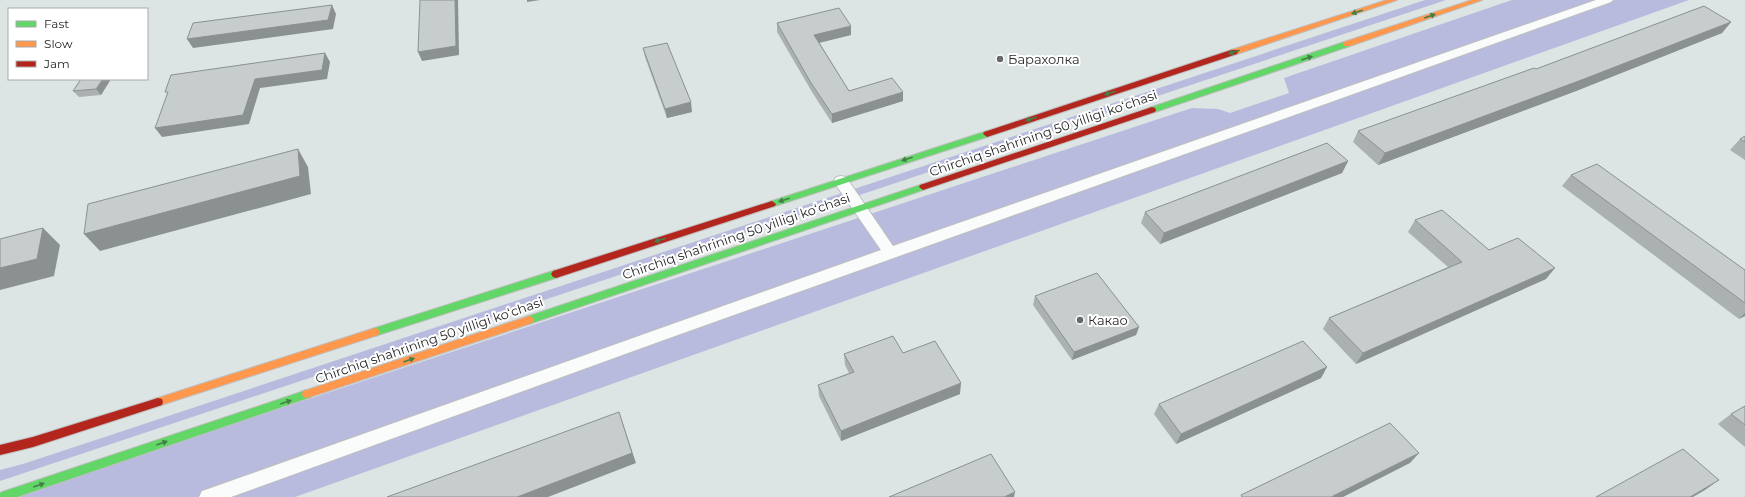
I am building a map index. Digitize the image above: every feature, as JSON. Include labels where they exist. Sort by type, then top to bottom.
[{"type":"main road","name":"Chirchiq shahrining 50 yilligi koʻchasi","points":[[0,450],[41,439],[708,225],[1394,0]]},
{"type":"main road","name":"Chirchiq shahrining 50 yilligi koʻchasi","points":[[2,497],[1479,0]]},
{"type":"street","points":[[208,497],[647,338],[891,254],[1607,0]]},
{"type":"street","points":[[841,181],[891,254]]},
{"type":"shaded area","points":[[1425,0],[1446,0],[0,481],[0,470],[23,464]]},
{"type":"shaded area","points":[[1512,0],[1689,0],[295,497],[11,497],[1192,108],[1218,109],[1230,113],[1289,93],[1284,78]]},
{"type":"building","points":[[420,0],[455,0],[456,46],[418,52]]},
{"type":"building","points":[[332,5],[328,20],[187,39],[193,23]]},
{"type":"building","points":[[1704,6],[1731,22],[1584,79],[1385,153],[1358,131],[1534,68],[1536,69]]},
{"type":"building","points":[[839,8],[851,26],[814,35],[849,91],[892,78],[903,92],[832,114],[811,83],[777,23]]},
{"type":"building","points":[[667,43],[691,102],[665,109],[643,48]]},
{"type":"building","points":[[325,53],[322,70],[255,79],[243,115],[155,128],[168,92],[165,92],[171,75]]},
{"type":"building","points":[[80,80],[102,80],[96,89],[73,91]]},
{"type":"building","points":[[1745,136],[1745,142],[1740,139]]},
{"type":"building","points":[[1327,143],[1348,161],[1164,233],[1145,212]]},
{"type":"building","points":[[298,149],[300,176],[84,234],[88,204]]},
{"type":"building","points":[[1597,164],[1745,270],[1745,303],[1571,175]]},
{"type":"building","points":[[1442,210],[1489,250],[1518,238],[1555,268],[1363,353],[1329,318],[1462,262],[1415,220]]},
{"type":"building","points":[[43,228],[37,259],[0,268],[0,239]]},
{"type":"building","points":[[1097,273],[1139,327],[1074,352],[1035,296]]},
{"type":"building","points":[[893,336],[903,353],[935,341],[961,383],[841,431],[818,385],[854,372],[844,354]]},
{"type":"building","points":[[1303,341],[1327,367],[1181,434],[1159,404]]},
{"type":"building","points":[[1745,406],[1745,425],[1731,414]]},
{"type":"building","points":[[619,412],[632,453],[517,497],[387,497]]},
{"type":"building","points":[[1390,423],[1419,453],[1331,497],[1242,497],[1241,495]]},
{"type":"building","points":[[1683,449],[1719,480],[1690,497],[1596,497]]},
{"type":"building","points":[[991,454],[1015,492],[1004,497],[889,497]]},
{"type":"traffic: fast","points":[[1152,110],[1347,44]]},
{"type":"traffic: fast","points":[[772,204],[987,134]]},
{"type":"traffic: fast","points":[[529,320],[923,187]]},
{"type":"traffic: fast","points":[[375,332],[556,274]]},
{"type":"traffic: fast","points":[[2,497],[307,394]]},
{"type":"traffic: slow","points":[[1234,52],[1394,0]]},
{"type":"traffic: slow","points":[[1347,44],[1479,0]]},
{"type":"traffic: slow","points":[[307,394],[529,320]]},
{"type":"traffic: slow","points":[[158,402],[375,332]]},
{"type":"traffic: jam","points":[[987,134],[1234,52]]},
{"type":"traffic: jam","points":[[923,187],[1152,110]]},
{"type":"traffic: jam","points":[[556,274],[772,204]]},
{"type":"traffic: jam","points":[[0,450],[33,442],[158,402]]},
{"type":"place","name":"Барахолка","points":[[1000,59]]},
{"type":"place","name":"Какао","points":[[1080,320]]}]
